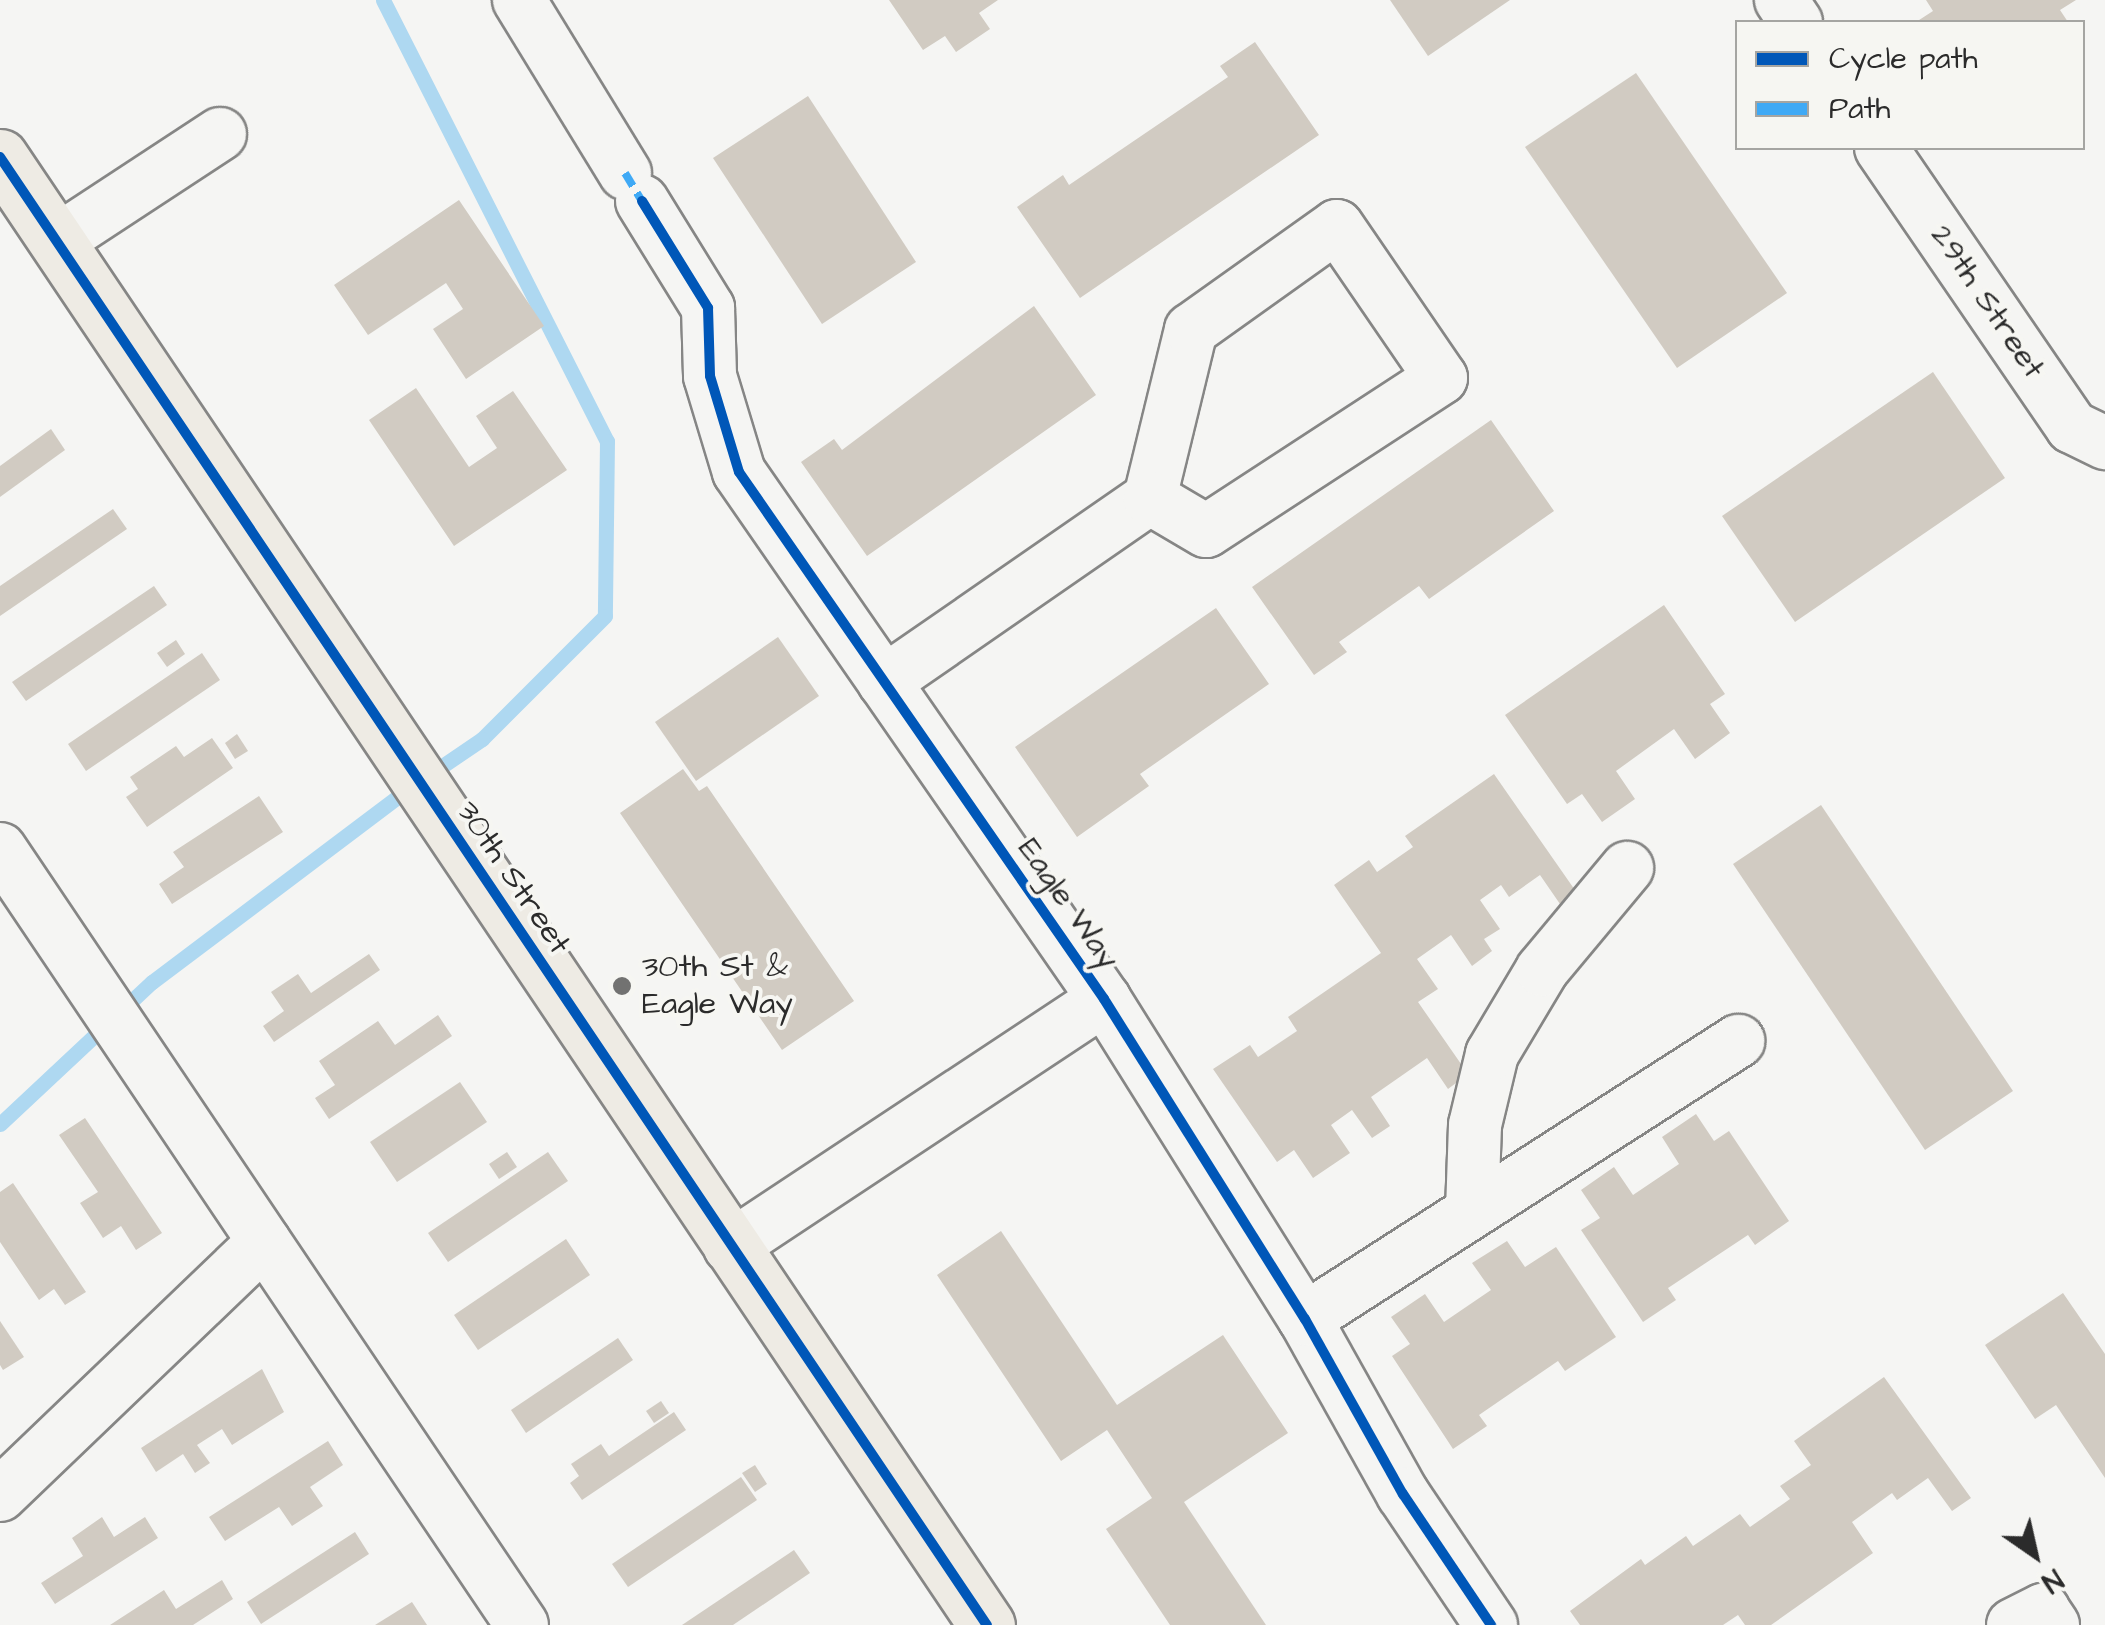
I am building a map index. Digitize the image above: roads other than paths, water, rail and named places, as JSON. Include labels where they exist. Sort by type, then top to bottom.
[{"type":"main road","name":"30th Street","points":[[0,157],[986,1625]]},
{"type":"street","name":"Eagle Way","points":[[520,0],[708,308],[710,376],[740,472],[1104,999],[1305,1319],[1403,1494],[1492,1625]]},
{"type":"street","points":[[56,241],[220,134]]},
{"type":"street","name":"29th Street","points":[[1882,150],[2072,427],[2105,443]]},
{"type":"street","points":[[884,682],[1150,498],[1191,330],[1337,226],[1442,378],[1206,531],[1150,498]]},
{"type":"street","points":[[0,849],[522,1625]]},
{"type":"street","points":[[1472,1212],[1474,1125],[1492,1054],[1542,970],[1627,868]]},
{"type":"street","name":"Eagle Way","points":[[730,1246],[1104,999]]},
{"type":"street","points":[[1305,1319],[1738,1041]]},
{"type":"street","points":[[0,1495],[264,1242]]},
{"type":"street","points":[[2012,1625],[2043,1610],[2053,1625]]},
{"type":"waterway","points":[[383,0],[607,441],[605,616],[482,739],[435,771]]},
{"type":"waterway","points":[[0,1124],[152,982],[403,793]]},
{"type":"place","name":"30th St & Eagle Way","points":[[622,986]]}]
